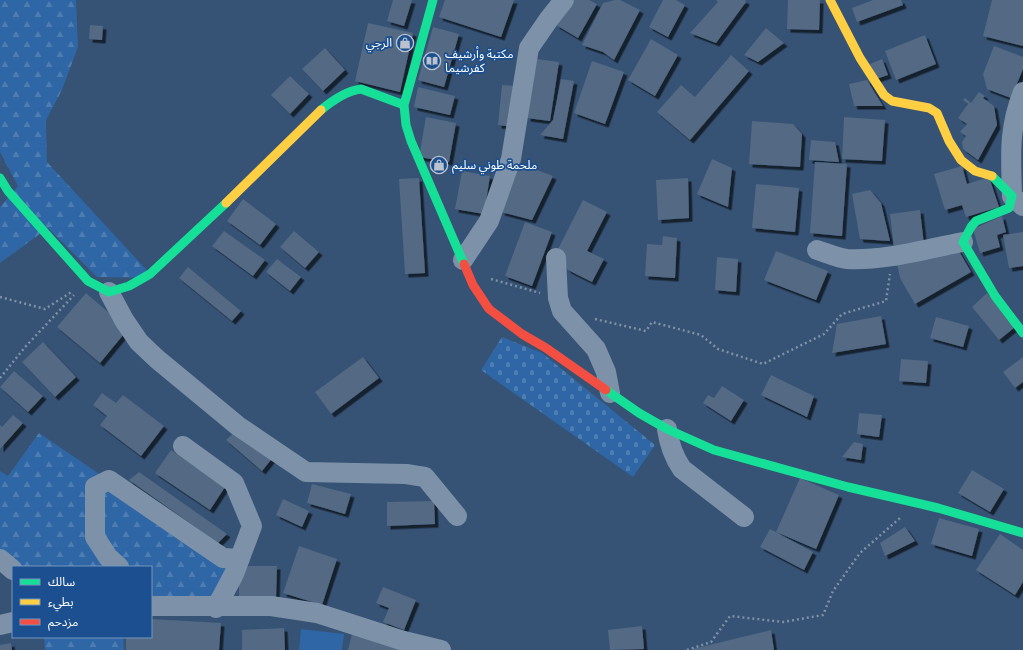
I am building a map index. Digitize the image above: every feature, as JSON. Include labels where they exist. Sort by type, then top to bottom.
[{"type":"street","points":[[433,0],[404,105],[406,125],[410,141],[463,260],[472,285],[489,309],[499,318],[639,413],[667,429],[714,450],[848,487],[938,508],[1023,533]]},
{"type":"street","points":[[463,260],[489,221],[511,159],[529,48],[564,0]]},
{"type":"street","points":[[830,0],[860,58],[884,95],[892,101],[929,108],[937,113],[949,141],[961,160],[975,171],[990,174],[1017,201]]},
{"type":"street","points":[[109,292],[129,286],[150,274],[251,180],[311,118],[333,100],[354,90],[361,89],[373,92],[404,105]]},
{"type":"street","points":[[1017,201],[1011,134],[1015,112],[1023,92]]},
{"type":"street","points":[[0,178],[8,191],[88,280],[109,292],[124,320],[139,342],[157,359],[238,426],[306,472],[406,474],[424,477],[457,516]]},
{"type":"street","points":[[963,242],[971,226],[980,219],[1004,211],[1017,201]]},
{"type":"street","points":[[817,250],[846,259],[893,256],[963,242]]},
{"type":"street","points":[[963,242],[995,296],[1023,333]]},
{"type":"street","points":[[556,258],[558,298],[562,311],[596,349],[606,372],[610,392]]},
{"type":"street","points":[[667,429],[670,444],[676,460],[682,469],[744,517]]},
{"type":"street","points":[[183,446],[234,483],[252,526],[240,559],[216,608]]},
{"type":"street","points":[[118,566],[108,557],[95,537],[94,487],[109,480],[223,558],[240,559]]},
{"type":"street","points":[[0,559],[12,569]]},
{"type":"street","points":[[155,603],[216,608],[271,606],[317,613],[404,641],[441,650]]},
{"type":"street","points":[[0,625],[12,622]]},
{"type":"path","points":[[592,319],[646,332],[652,322],[701,335],[718,349],[762,364],[824,334],[842,314],[886,301],[893,256]]},
{"type":"path","points":[[472,285],[493,278],[558,298]]},
{"type":"path","points":[[0,297],[45,309],[88,280]]},
{"type":"path","points":[[0,378],[26,346],[88,280]]},
{"type":"path","points":[[687,650],[711,642],[730,616],[783,622],[823,615],[833,591],[860,553],[904,514]]},
{"type":"green space","points":[[0,0],[76,0],[78,47],[62,90],[46,120],[47,162],[154,278],[97,277],[48,228],[0,263],[0,207],[18,186],[0,152]]},
{"type":"green space","points":[[502,337],[542,353],[655,445],[633,477],[481,370]]},
{"type":"green space","points":[[39,433],[233,565],[203,610],[152,608],[152,566],[12,566],[12,579],[0,567],[0,471],[8,476]]},
{"type":"green space","points":[[301,629],[344,634],[342,650],[299,650]]},
{"type":"green space","points":[[44,638],[123,638],[124,650],[45,650]]},
{"type":"building","points":[[393,0],[412,0],[404,26],[387,21]]},
{"type":"building","points":[[445,0],[514,0],[501,37],[439,17]]},
{"type":"building","points":[[570,0],[589,0],[597,4],[578,38],[556,25]]},
{"type":"building","points":[[620,0],[640,10],[614,60],[603,52],[582,45],[603,3]]},
{"type":"building","points":[[663,0],[676,0],[685,5],[668,37],[649,27]]},
{"type":"building","points":[[716,0],[745,0],[746,2],[716,43],[690,33],[718,2]]},
{"type":"building","points":[[788,0],[820,0],[819,30],[787,29]]},
{"type":"building","points":[[873,0],[901,0],[903,5],[857,22],[852,8]]},
{"type":"building","points":[[992,0],[1023,0],[1023,46],[983,36]]},
{"type":"building","points":[[368,23],[413,33],[400,92],[355,81]]},
{"type":"building","points":[[90,25],[103,26],[102,40],[89,39]]},
{"type":"building","points":[[433,27],[459,34],[444,87],[418,80]]},
{"type":"building","points":[[766,28],[784,43],[758,62],[744,55]]},
{"type":"building","points":[[925,35],[936,64],[896,80],[885,51]]},
{"type":"building","points":[[651,39],[678,55],[655,96],[628,80]]},
{"type":"building","points":[[994,46],[1023,57],[1023,69],[1011,98],[987,89],[983,74]]},
{"type":"building","points":[[325,48],[345,70],[323,91],[302,69]]},
{"type":"building","points":[[731,55],[749,71],[690,140],[657,112],[681,85],[695,97]]},
{"type":"building","points":[[537,59],[559,62],[550,121],[527,118]]},
{"type":"building","points":[[882,59],[888,75],[876,79],[870,64]]},
{"type":"building","points":[[592,61],[624,72],[605,124],[574,113]]},
{"type":"building","points":[[290,76],[309,94],[290,114],[271,95]]},
{"type":"building","points":[[561,79],[574,81],[563,139],[540,135],[553,120]]},
{"type":"building","points":[[867,80],[883,106],[854,106],[849,84]]},
{"type":"building","points":[[502,85],[517,86],[513,127],[498,125]]},
{"type":"building","points":[[418,87],[455,96],[450,115],[414,107]]},
{"type":"building","points":[[979,92],[985,96],[983,98],[994,106],[997,125],[978,160],[963,149],[962,142],[966,136],[960,132],[967,124],[958,118],[968,104],[963,100],[965,98],[971,103]]},
{"type":"building","points":[[426,117],[456,123],[449,162],[419,157]]},
{"type":"building","points":[[844,117],[885,120],[882,161],[842,159]]},
{"type":"building","points":[[752,121],[793,124],[802,134],[800,167],[749,164]]},
{"type":"building","points":[[811,140],[835,142],[839,162],[809,160]]},
{"type":"building","points":[[712,159],[732,168],[728,207],[697,194]]},
{"type":"building","points":[[815,162],[847,164],[842,236],[810,233]]},
{"type":"building","points":[[519,163],[553,176],[532,220],[501,212]]},
{"type":"building","points":[[962,166],[967,184],[989,177],[999,207],[966,217],[962,205],[945,210],[934,174]]},
{"type":"building","points":[[462,171],[490,176],[484,214],[455,209]]},
{"type":"building","points":[[419,178],[425,273],[405,274],[399,179]]},
{"type":"building","points":[[688,178],[689,218],[658,220],[656,180]]},
{"type":"building","points":[[756,184],[799,188],[795,232],[752,228]]},
{"type":"building","points":[[870,190],[881,203],[890,241],[860,239],[852,194]]},
{"type":"building","points":[[243,199],[276,224],[260,245],[227,221]]},
{"type":"building","points":[[583,200],[607,212],[587,251],[604,259],[592,282],[568,270],[556,253]]},
{"type":"building","points":[[920,210],[924,245],[894,248],[890,214]]},
{"type":"building","points":[[1002,216],[1006,232],[997,235],[1000,247],[980,253],[973,229]]},
{"type":"building","points":[[525,222],[552,232],[532,286],[505,276]]},
{"type":"building","points":[[224,231],[265,260],[253,276],[212,246]]},
{"type":"building","points":[[294,231],[319,252],[305,268],[280,247]]},
{"type":"building","points":[[1023,232],[1023,266],[1009,268],[1003,235]]},
{"type":"building","points":[[663,236],[677,238],[675,278],[645,276],[647,244],[662,245]]},
{"type":"building","points":[[956,246],[971,272],[915,304],[900,278],[896,259]]},
{"type":"building","points":[[776,251],[828,271],[816,300],[764,280]]},
{"type":"building","points":[[717,257],[738,259],[736,292],[715,290]]},
{"type":"building","points":[[277,259],[301,277],[290,291],[266,272]]},
{"type":"building","points":[[188,267],[241,311],[232,321],[179,278]]},
{"type":"building","points":[[86,293],[128,329],[100,363],[57,327]]},
{"type":"building","points":[[987,293],[1015,327],[999,340],[972,307]]},
{"type":"building","points":[[881,316],[886,344],[832,353],[837,324]]},
{"type":"building","points":[[936,317],[969,326],[963,347],[930,338]]},
{"type":"building","points":[[43,342],[76,377],[55,397],[22,362]]},
{"type":"building","points":[[363,357],[379,378],[331,414],[315,392]]},
{"type":"building","points":[[1023,357],[1023,382],[1015,388],[1003,372]]},
{"type":"building","points":[[901,359],[928,361],[926,383],[899,381]]},
{"type":"building","points":[[14,371],[43,396],[28,412],[0,387]]},
{"type":"building","points":[[771,375],[814,396],[807,417],[761,395]]},
{"type":"building","points":[[722,386],[744,400],[731,421],[703,403],[708,395],[714,398]]},
{"type":"building","points":[[102,393],[116,403],[123,395],[164,426],[141,456],[100,425],[107,416],[93,405]]},
{"type":"building","points":[[859,413],[882,415],[879,437],[857,434]]},
{"type":"building","points":[[13,415],[23,423],[0,449],[0,425],[2,427]]},
{"type":"building","points":[[238,429],[274,456],[262,471],[226,440]]},
{"type":"building","points":[[854,442],[863,444],[861,460],[842,457]]},
{"type":"building","points":[[171,450],[225,487],[210,510],[155,473]]},
{"type":"building","points":[[972,470],[1004,489],[990,512],[958,493]]},
{"type":"building","points":[[139,472],[227,534],[218,543],[129,480]]},
{"type":"building","points":[[800,478],[839,495],[816,549],[776,532]]},
{"type":"building","points":[[312,484],[351,494],[345,514],[307,503]]},
{"type":"building","points":[[283,499],[309,511],[302,527],[276,515]]},
{"type":"building","points":[[434,501],[435,524],[387,526],[387,502]]},
{"type":"building","points":[[939,518],[979,529],[972,556],[931,544]]},
{"type":"building","points":[[905,527],[915,541],[885,556],[880,543]]},
{"type":"building","points":[[770,529],[813,552],[804,570],[760,547]]},
{"type":"building","points":[[1000,534],[1023,550],[1023,582],[1015,595],[976,570]]},
{"type":"building","points":[[299,546],[337,559],[322,605],[283,593]]},
{"type":"building","points":[[239,566],[277,566],[276,598],[239,598]]},
{"type":"building","points":[[383,587],[416,600],[404,630],[383,622],[389,608],[376,603]]},
{"type":"building","points":[[152,619],[221,623],[219,650],[126,650],[126,638],[152,638]]},
{"type":"building","points":[[642,626],[644,649],[610,650],[608,630]]},
{"type":"building","points":[[284,628],[285,650],[242,650],[242,630]]},
{"type":"building","points":[[771,630],[774,650],[693,650],[693,649]]},
{"type":"building","points":[[352,634],[409,650],[348,650]]},
{"type":"building","points":[[11,643],[12,650],[0,650],[0,645]]},
{"type":"traffic: fast","points":[[433,0],[404,105],[406,125],[411,141],[464,264]]},
{"type":"traffic: fast","points":[[321,110],[340,96],[361,89],[404,105]]},
{"type":"traffic: fast","points":[[992,176],[1012,196],[1009,208],[976,221],[963,242],[995,296],[1023,333]]},
{"type":"traffic: fast","points":[[0,178],[8,191],[88,281],[109,292],[129,286],[150,274],[226,203]]},
{"type":"traffic: fast","points":[[606,390],[639,413],[667,429],[714,450],[848,487],[938,508],[1023,533]]},
{"type":"traffic: slow","points":[[830,0],[860,58],[884,95],[892,101],[929,108],[937,113],[949,141],[961,160],[975,171],[992,176]]},
{"type":"traffic: slow","points":[[226,203],[321,110]]},
{"type":"traffic: jam","points":[[464,264],[473,285],[489,309],[522,334],[546,348],[606,390]]},
{"type":"place","name":"الرجي","points":[[405,43]]},
{"type":"place","name":"مكتبة وأرشيف كفرشيما","points":[[432,61]]},
{"type":"place","name":"ملحمة طوني سليم","points":[[439,165]]}]
